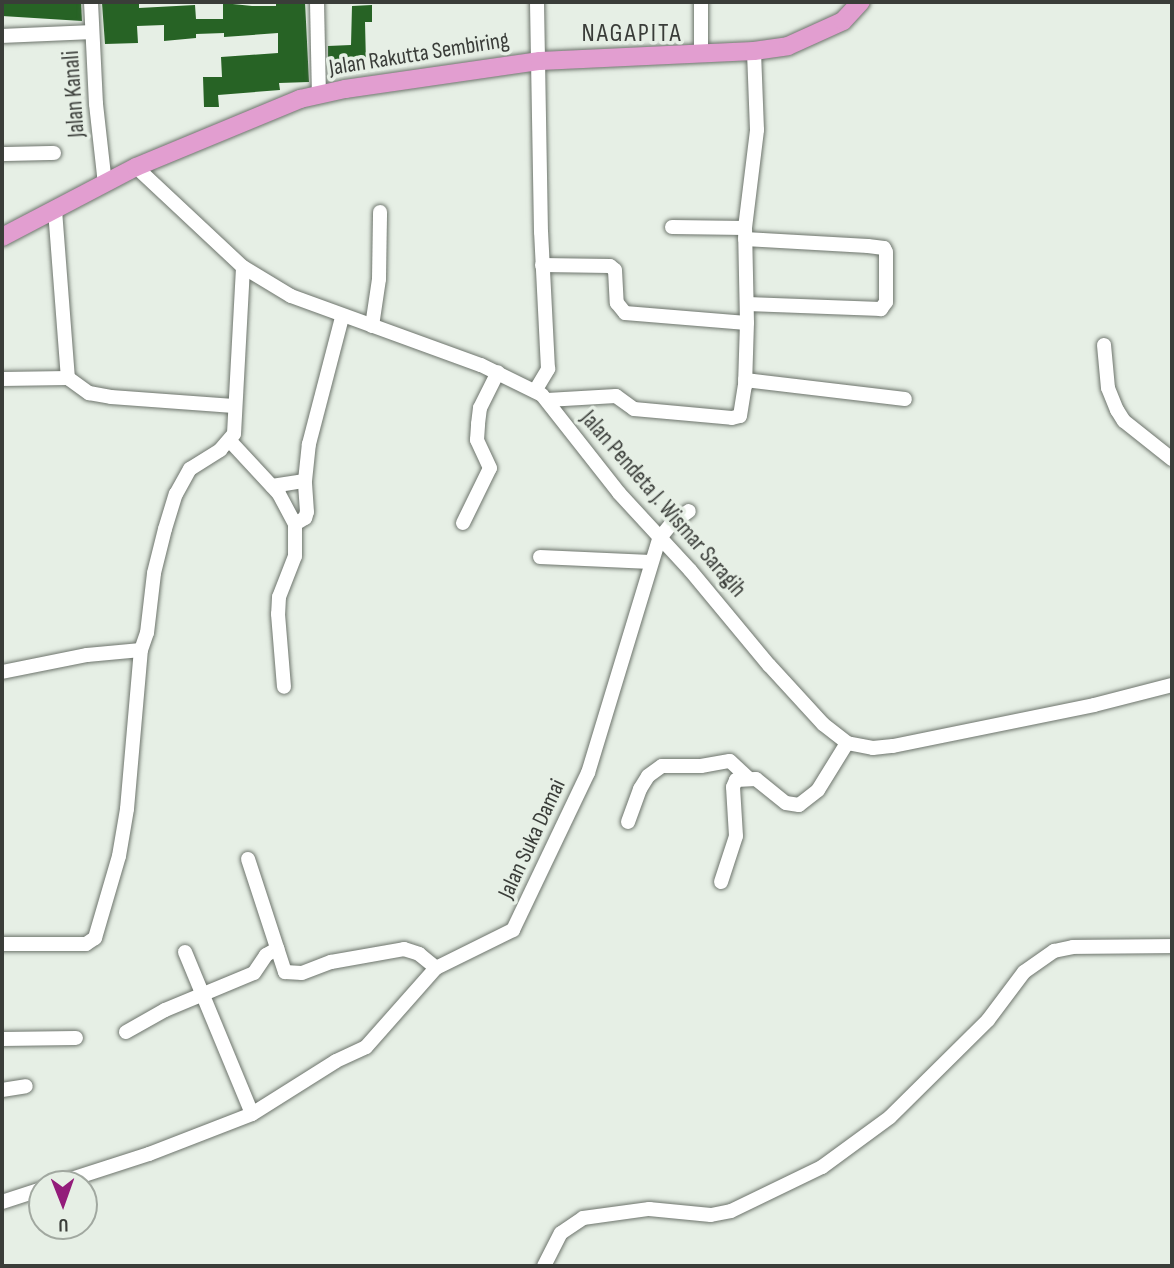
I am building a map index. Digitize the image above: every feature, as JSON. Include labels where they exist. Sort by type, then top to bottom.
[{"type":"main road","name":"Jalan Rakutta Sembiring","points":[[2,237],[136,167],[300,99],[540,61],[754,51],[788,46],[843,21],[861,2]]},
{"type":"street","name":"Jalan Kanali","points":[[91,2],[105,184]]},
{"type":"street","points":[[317,2],[319,95]]},
{"type":"street","points":[[537,2],[542,265],[548,369],[541,395],[616,396],[634,409],[737,418],[740,416],[745,380],[747,323],[745,234],[755,163],[754,51]]},
{"type":"street","points":[[701,2],[701,53]]},
{"type":"street","points":[[2,36],[92,32]]},
{"type":"street","points":[[2,153],[54,153]]},
{"type":"street","name":"Jalan Pendeta J. Wismar Saragih","points":[[136,167],[243,267],[291,296],[342,317],[498,372],[541,395],[659,539],[690,570],[823,724],[848,743]]},
{"type":"street","points":[[55,210],[68,377]]},
{"type":"street","points":[[372,326],[379,279],[380,212]]},
{"type":"street","points":[[672,227],[868,246],[884,248],[886,252],[886,302],[881,309],[747,304]]},
{"type":"street","points":[[542,265],[610,266],[615,270],[617,303],[625,313],[747,323]]},
{"type":"street","points":[[2,944],[86,944],[95,938],[123,833],[141,650],[147,633],[154,573],[176,494],[190,469],[230,441],[234,434],[243,267]]},
{"type":"street","points":[[295,524],[305,518],[307,512],[305,481],[317,403],[342,317]]},
{"type":"street","points":[[1104,345],[1108,388],[1117,410],[1125,421],[1172,459]]},
{"type":"street","points":[[463,523],[490,468],[477,440],[478,424],[480,408],[498,372]]},
{"type":"street","points":[[2,379],[68,377],[89,393],[100,395],[234,407]]},
{"type":"street","points":[[745,380],[905,399]]},
{"type":"street","points":[[230,441],[272,486],[295,524],[295,556],[279,597],[284,687]]},
{"type":"street","points":[[272,486],[305,481]]},
{"type":"street","points":[[659,539],[671,524],[689,511]]},
{"type":"street","name":"Jalan Suka Damai","points":[[98,1170],[149,1154],[252,1114],[336,1061],[366,1047],[436,968],[453,957],[503,936],[520,920],[588,773],[659,539]]},
{"type":"street","points":[[540,557],[651,562]]},
{"type":"street","points":[[2,672],[88,655],[141,650]]},
{"type":"street","points":[[721,883],[736,836],[733,787],[736,780],[756,779],[786,803],[799,805],[818,790],[848,743],[873,748],[893,746],[1094,705],[1172,685]]},
{"type":"street","points":[[628,822],[640,789],[648,776],[662,766],[701,766],[730,761],[748,778]]},
{"type":"street","points":[[248,859],[285,972],[302,973],[331,962],[404,949],[419,954],[436,968]]},
{"type":"street","points":[[544,1266],[561,1233],[583,1218],[649,1209],[711,1215],[732,1211],[822,1167],[890,1116],[915,1093],[988,1020],[1024,972],[1054,951],[1084,947],[1172,946]]},
{"type":"street","points":[[126,1032],[153,1015],[254,973],[266,955],[277,949]]},
{"type":"street","points":[[185,952],[252,1114]]},
{"type":"street","points":[[2,1039],[76,1038]]},
{"type":"street","points":[[2,1090],[26,1086]]},
{"type":"street","points":[[2,1202],[28,1194]]},
{"type":"building","points":[[2,2],[81,2],[82,21],[2,16]]},
{"type":"building","points":[[139,2],[139,8],[195,5],[196,19],[223,19],[223,3],[276,6],[276,2],[305,2],[309,82],[279,83],[280,90],[218,95],[219,107],[204,107],[203,77],[222,77],[221,57],[278,53],[278,33],[224,37],[224,33],[196,34],[196,38],[164,41],[164,25],[137,26],[138,43],[105,44],[102,3]]},
{"type":"building","points":[[372,5],[372,22],[365,22],[366,64],[328,66],[328,46],[351,45],[352,6]]},
{"type":"district","name":"NAGAPITA","points":[[632,34]]}]
